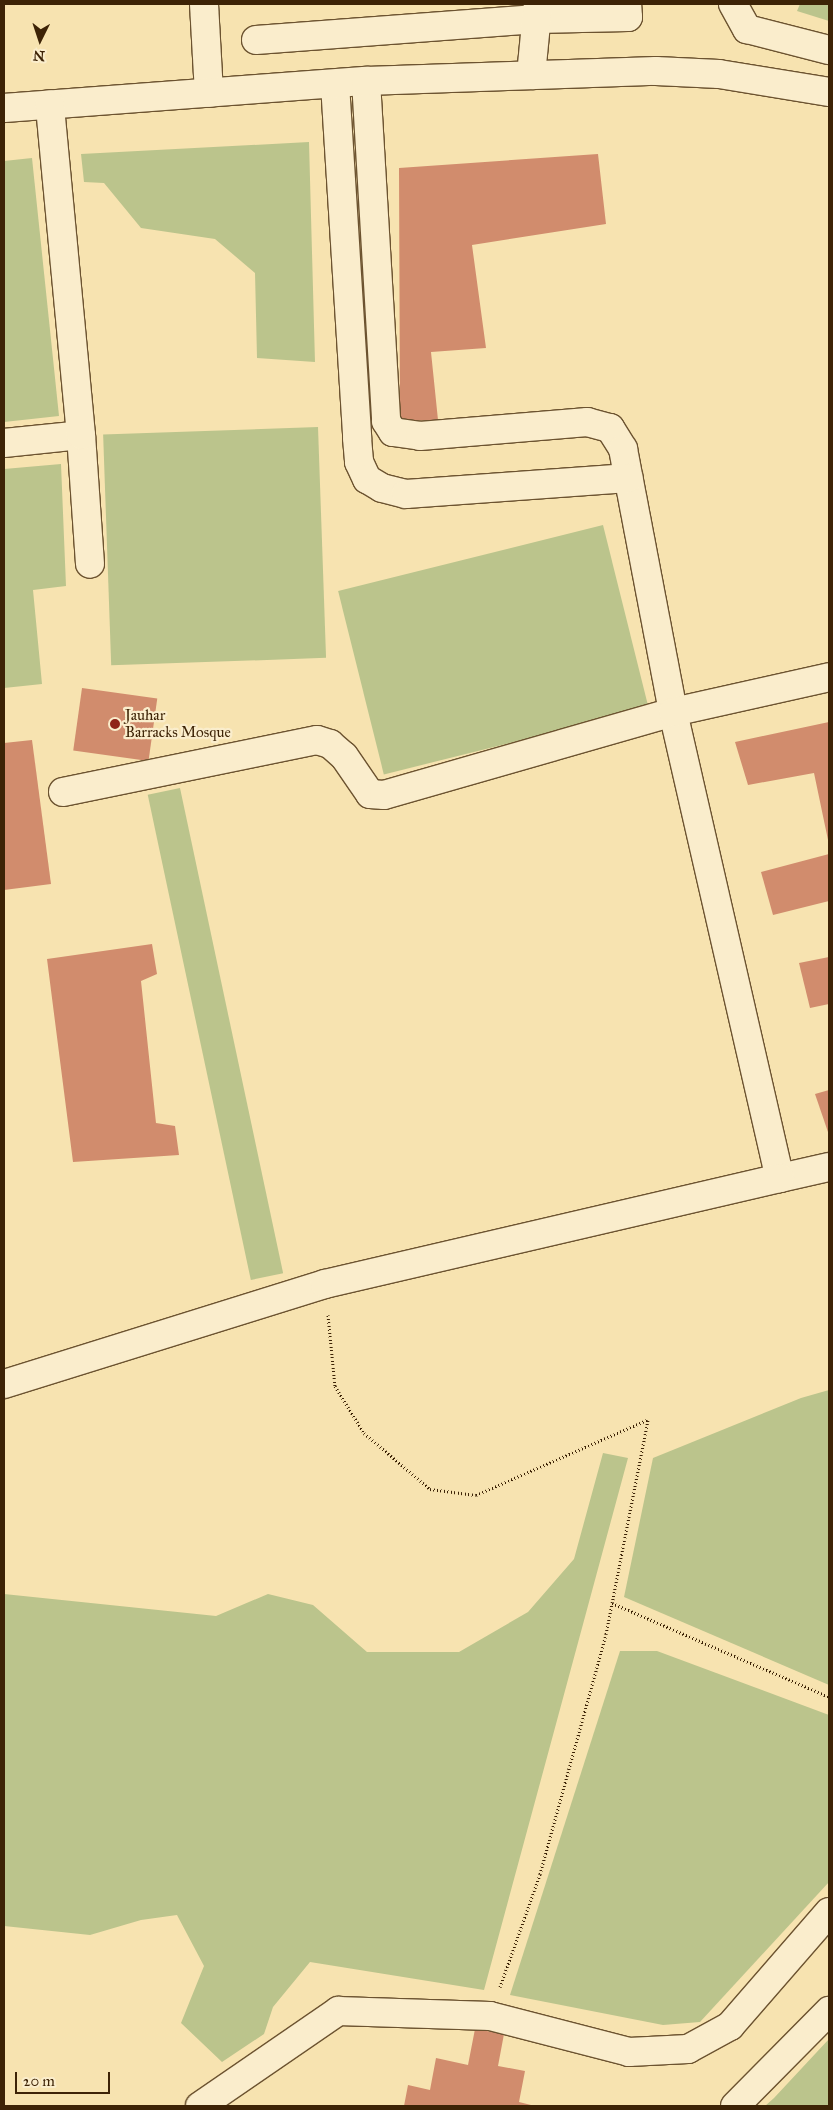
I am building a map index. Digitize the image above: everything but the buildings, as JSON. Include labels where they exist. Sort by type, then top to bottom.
[{"type":"street","points":[[204,4],[209,93]]},
{"type":"street","points":[[256,40],[537,11],[628,17],[628,4]]},
{"type":"street","points":[[733,4],[747,29],[829,50]]},
{"type":"street","points":[[531,76],[537,11]]},
{"type":"street","points":[[4,108],[366,81],[656,71],[719,74],[829,92]]},
{"type":"street","points":[[366,81],[384,405],[386,421],[393,432],[420,436],[587,422],[610,428],[623,449],[673,712],[780,1178]]},
{"type":"street","points":[[335,84],[356,438],[359,462],[367,479],[382,488],[406,494],[628,478]]},
{"type":"street","points":[[50,104],[81,434],[90,564]]},
{"type":"street","points":[[4,443],[81,434]]},
{"type":"street","points":[[63,792],[317,740],[330,744],[344,756],[370,794],[384,795],[673,712],[829,677]]},
{"type":"street","points":[[4,1384],[325,1284],[829,1167]]},
{"type":"street","points":[[200,2106],[338,2011],[490,2016],[629,2052],[688,2049],[730,2026],[829,1912]]},
{"type":"street","points":[[735,2106],[829,2011]]},
{"type":"path","points":[[325,1284],[335,1386],[364,1433],[430,1489],[476,1495],[648,1420],[612,1603],[540,1874],[490,2016]]},
{"type":"path","points":[[612,1603],[829,1697]]},
{"type":"green space","points":[[800,4],[829,4],[829,21],[797,11]]},
{"type":"green space","points":[[309,142],[315,362],[257,358],[255,273],[215,239],[141,228],[104,183],[84,182],[81,154]]},
{"type":"green space","points":[[32,158],[59,416],[4,422],[4,161]]},
{"type":"green space","points":[[318,427],[326,658],[111,665],[103,435]]},
{"type":"green space","points":[[61,464],[66,586],[33,590],[42,684],[4,688],[4,469]]},
{"type":"green space","points":[[603,525],[649,708],[384,774],[338,591]]},
{"type":"green space","points":[[180,788],[283,1273],[251,1280],[148,795]]},
{"type":"green space","points":[[829,1390],[829,1685],[624,1597],[653,1458],[801,1398]]},
{"type":"green space","points":[[603,1453],[628,1458],[484,1990],[310,1962],[273,2007],[264,2034],[222,2062],[181,2023],[204,1966],[177,1915],[141,1920],[90,1935],[4,1926],[4,1594],[216,1616],[268,1594],[313,1605],[367,1652],[459,1652],[528,1612],[574,1559]]},
{"type":"green space","points":[[620,1651],[657,1651],[829,1715],[829,1882],[700,2022],[663,2025],[510,1995]]},
{"type":"green space","points":[[829,2039],[829,2106],[765,2106],[774,2098]]},
{"type":"place","name":"Jauhar Barracks Mosque","points":[[115,724]]}]
